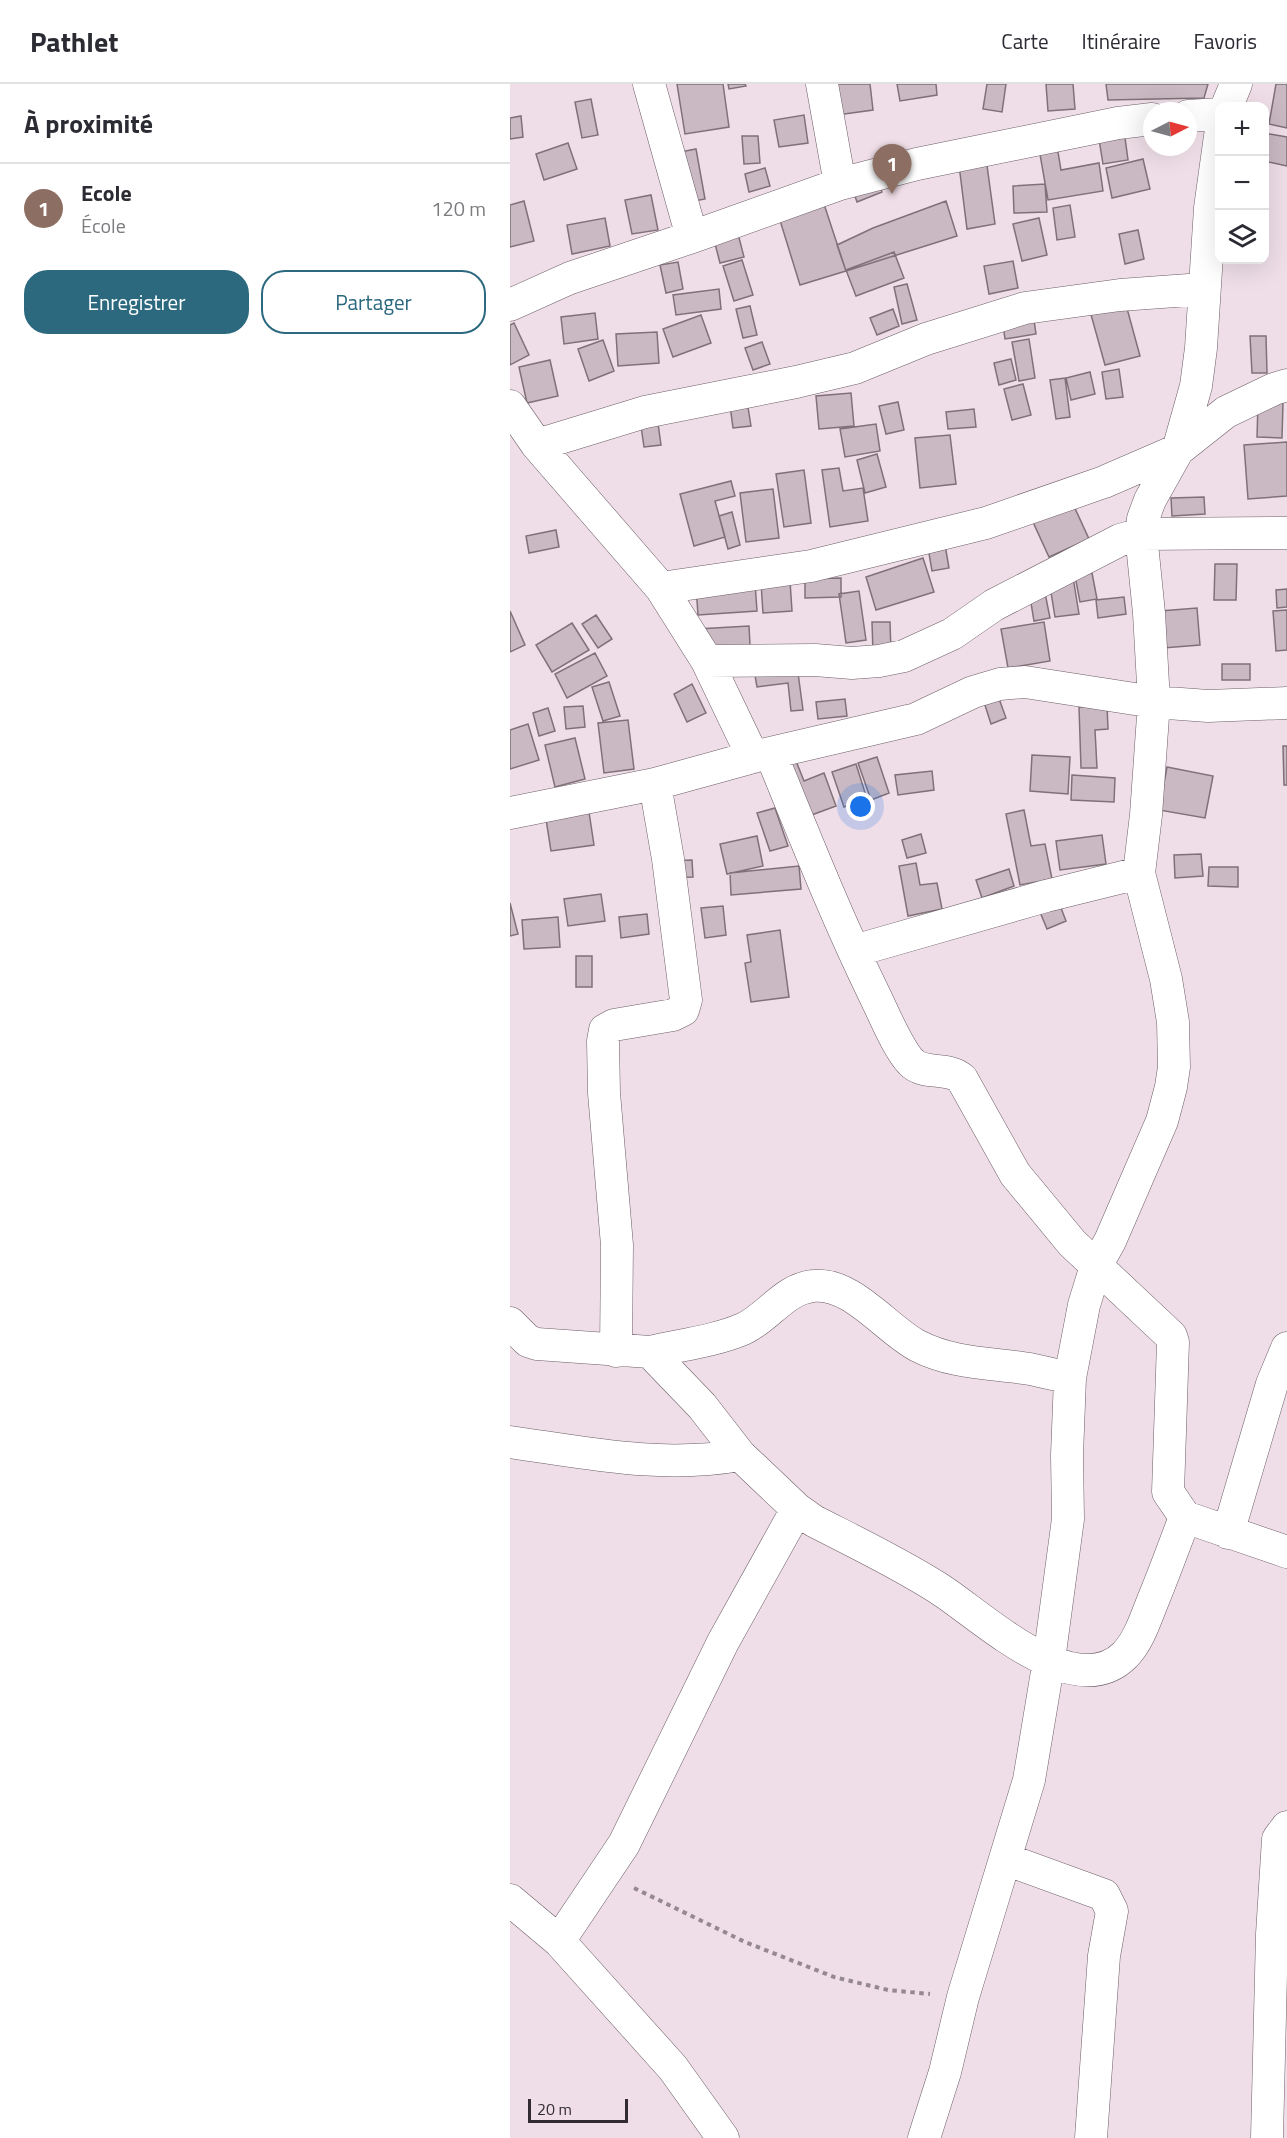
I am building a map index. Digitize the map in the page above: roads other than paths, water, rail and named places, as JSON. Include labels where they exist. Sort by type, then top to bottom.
[{"type":"street","points":[[649,84],[692,237]]},
{"type":"street","points":[[822,84],[840,184]]},
{"type":"street","points":[[1229,102],[1236,84]]},
{"type":"street","points":[[1197,115],[1215,114]]},
{"type":"street","points":[[510,305],[570,278],[840,184],[917,164],[1118,123],[1143,120]]},
{"type":"street","points":[[924,2138],[945,2072],[963,1997],[1029,1780],[1049,1660],[1068,1519],[1067,1455],[1070,1378],[1084,1305],[1096,1266],[1110,1241],[1162,1121],[1174,1067],[1173,1022],[1166,979],[1139,873],[1146,815],[1154,702],[1149,613],[1141,534],[1143,519],[1150,500],[1178,450],[1196,386],[1201,348],[1210,208],[1217,156]]},
{"type":"street","points":[[537,445],[645,412],[855,368],[926,339],[1025,308],[1110,296],[1203,289]]},
{"type":"street","points":[[661,588],[810,566],[986,523],[1104,482],[1178,450],[1226,412],[1287,385]]},
{"type":"street","points":[[510,406],[537,445],[661,588],[707,661],[762,756],[894,1035],[912,1063],[929,1069],[954,1072],[962,1078],[1015,1174],[1072,1243],[1171,1336],[1173,1341],[1168,1492],[1185,1517],[1287,1552]]},
{"type":"street","points":[[707,661],[815,660],[852,663],[904,656],[952,634],[994,605],[1120,540],[1141,534],[1287,533]]},
{"type":"street","points":[[510,813],[655,784],[916,719],[974,692],[1000,684],[1025,682],[1154,702],[1208,706],[1287,703]]},
{"type":"street","points":[[616,1351],[617,1245],[604,1093],[603,1041],[605,1030],[614,1025],[674,1015],[683,1010],[686,1000],[668,859],[655,784]]},
{"type":"street","points":[[854,951],[1046,896],[1139,873]]},
{"type":"street","points":[[510,1323],[528,1341],[537,1344],[650,1352],[743,1329],[762,1318],[790,1294],[813,1286],[822,1286],[850,1296],[916,1345],[947,1358],[1029,1369],[1070,1378]]},
{"type":"street","points":[[1228,1533],[1272,1384],[1287,1348]]},
{"type":"street","points":[[650,1352],[702,1406],[740,1455],[796,1509],[939,1588],[1014,1644],[1049,1660],[1086,1670],[1101,1669],[1124,1656],[1141,1632],[1185,1517]]},
{"type":"street","points":[[510,1442],[638,1460],[682,1462],[740,1455]]},
{"type":"street","points":[[559,1941],[624,1844],[723,1642],[796,1509]]},
{"type":"street","points":[[1267,2138],[1269,2002],[1278,1839],[1287,1827]]},
{"type":"street","points":[[1005,1859],[1104,1895],[1112,1911],[1104,1956],[1091,2138]]},
{"type":"street","points":[[510,1900],[559,1941],[673,2068],[723,2138]]},
{"type":"place","name":"Ecole","points":[[892,194]]}]
